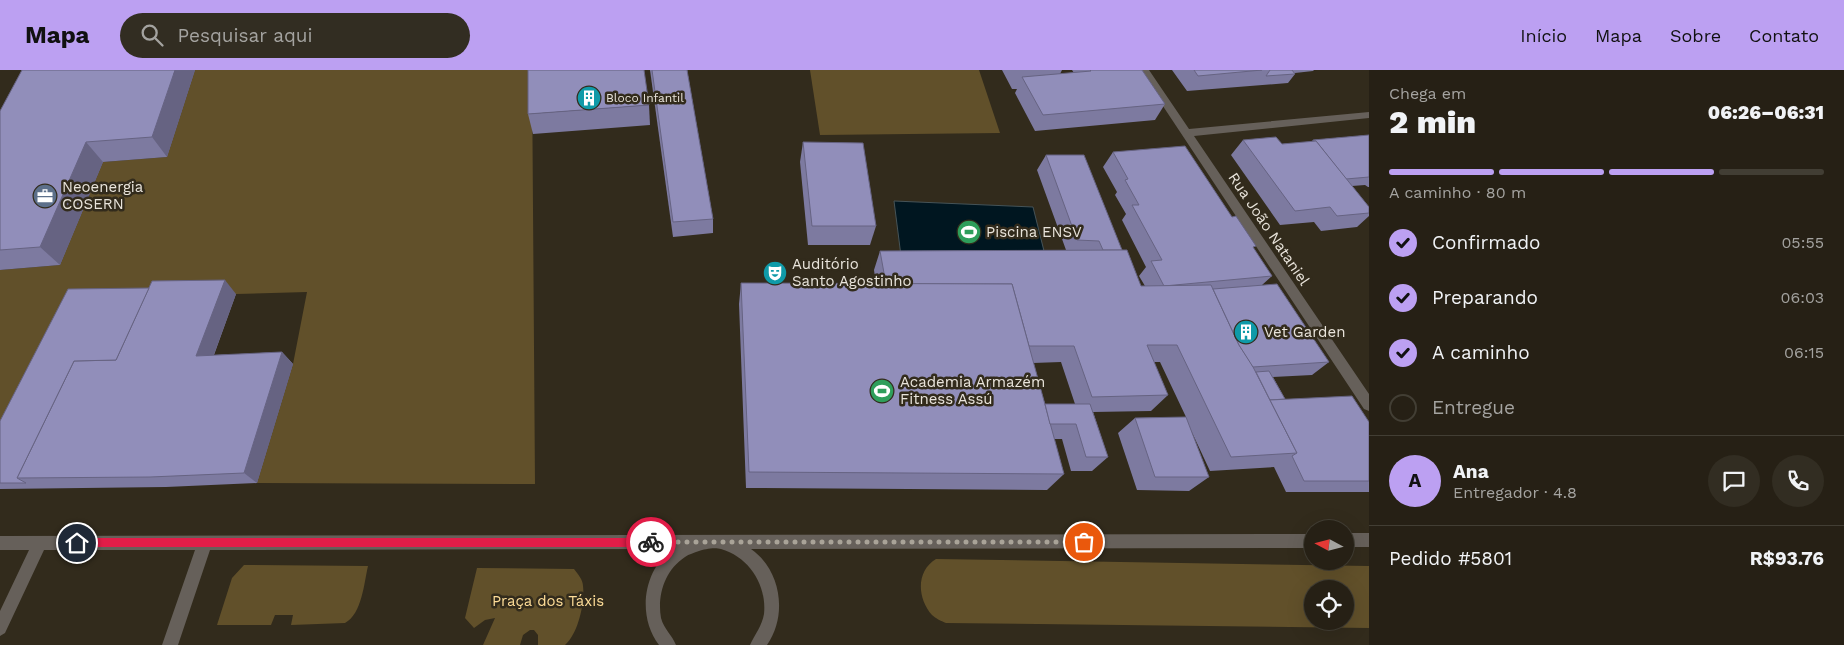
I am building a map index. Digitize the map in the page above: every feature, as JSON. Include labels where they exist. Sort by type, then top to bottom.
[{"type":"street","name":"Rua João Nataniel","points":[[1144,70],[1369,405]]},
{"type":"street","points":[[1187,133],[1369,116]]},
{"type":"street","points":[[1354,540],[1369,540]]},
{"type":"street","points":[[0,543],[1304,541]]},
{"type":"street","points":[[170,645],[205,542]]},
{"type":"street","points":[[0,628],[40,543]]},
{"type":"street","points":[[668,645],[656,626],[653,608],[654,588],[662,570],[675,556],[692,546],[710,543],[727,544],[742,551],[756,562],[766,576],[772,593],[772,611],[769,628],[758,645]]},
{"type":"green space","points":[[195,70],[532,70],[535,484],[257,483],[293,364],[307,292],[236,294],[0,448],[0,270],[60,265],[103,162],[167,157]]},
{"type":"green space","points":[[810,70],[979,70],[1000,133],[820,135]]},
{"type":"green space","points":[[936,559],[1304,565],[1304,570],[1354,570],[1354,566],[1369,566],[1369,628],[1354,628],[1354,580],[1304,580],[1304,627],[946,623],[932,615],[923,601],[921,585],[925,570]]},
{"type":"green space","points":[[244,565],[368,566],[359,605],[351,619],[345,623],[291,625],[293,615],[275,615],[271,625],[217,625],[232,578]]},
{"type":"green space","name":"Praça dos Táxis","points":[[477,568],[574,569],[583,584],[583,601],[580,618],[570,640],[565,645],[538,645],[538,635],[534,630],[530,630],[523,635],[520,645],[483,645],[495,618],[485,620],[474,628],[465,618]]},
{"type":"water","name":"Piscina ENSV","points":[[894,201],[1033,207],[1047,263],[901,256]]},
{"type":"building","name":"Neoenergia COSERN","points":[[22,70],[175,70],[152,137],[86,142],[40,247],[0,250],[0,111]]},
{"type":"building","name":"Bloco Infantil","points":[[528,70],[644,70],[649,105],[528,114]]},
{"type":"building","points":[[652,70],[687,70],[713,219],[673,222]]},
{"type":"building","points":[[1090,70],[1142,70],[1165,104],[1043,115],[1022,77]]},
{"type":"building","points":[[1194,70],[1262,70],[1198,76]]},
{"type":"building","points":[[1270,70],[1292,70],[1295,74],[1266,76]]},
{"type":"building","points":[[1369,135],[1369,177],[1346,179],[1316,141],[1313,140]]},
{"type":"building","points":[[1276,137],[1282,144],[1316,141],[1369,207],[1369,213],[1337,216],[1330,207],[1295,211],[1243,140]]},
{"type":"building","points":[[803,142],[863,143],[876,226],[812,226]]},
{"type":"building","points":[[1185,146],[1232,217],[1236,216],[1256,246],[1253,247],[1272,276],[1164,286],[1151,261],[1162,260],[1132,205],[1139,205],[1125,180],[1128,179],[1113,152]]},
{"type":"building","points":[[1046,155],[1084,155],[1122,250],[1103,250],[1099,241],[1077,240]]},
{"type":"building","points":[[1127,250],[1141,286],[1211,285],[1239,345],[1251,363],[1297,453],[1231,457],[1177,345],[1147,345],[1168,395],[1092,397],[1074,346],[1029,346],[1012,284],[886,284],[880,251]]},
{"type":"building","points":[[225,280],[196,356],[282,352],[244,473],[150,477],[17,478],[74,361],[116,360],[152,281]]},
{"type":"building","name":"Academia Armazém Fitness Assú","points":[[741,283],[1012,284],[1064,474],[749,472]]},
{"type":"building","points":[[1277,284],[1329,362],[1253,367],[1239,345],[1213,289]]},
{"type":"building","points":[[149,288],[116,360],[74,361],[17,478],[26,483],[0,483],[0,421],[68,289]]},
{"type":"building","points":[[1269,371],[1285,399],[1270,400],[1256,372]]},
{"type":"building","points":[[1352,396],[1369,422],[1369,481],[1304,481],[1292,456],[1297,453],[1270,400]]},
{"type":"building","points":[[1045,404],[1090,404],[1108,457],[1086,457],[1076,424],[1050,424]]},
{"type":"building","points":[[1186,417],[1209,477],[1155,477],[1135,418]]},
{"type":"way so far","points":[[651,542],[1084,542]]},
{"type":"place","name":"Bloco Infantil","points":[[589,98]]},
{"type":"place","name":"Neoenergia COSERN","points":[[45,196]]},
{"type":"place","name":"Piscina ENSV","points":[[969,232]]},
{"type":"place","name":"Auditório Santo Agostinho","points":[[775,273]]},
{"type":"place","name":"Vet Garden","points":[[1246,332]]},
{"type":"place","name":"Academia Armazém Fitness Assú","points":[[882,391]]},
{"type":"route","points":[[77,543],[651,542]]}]
